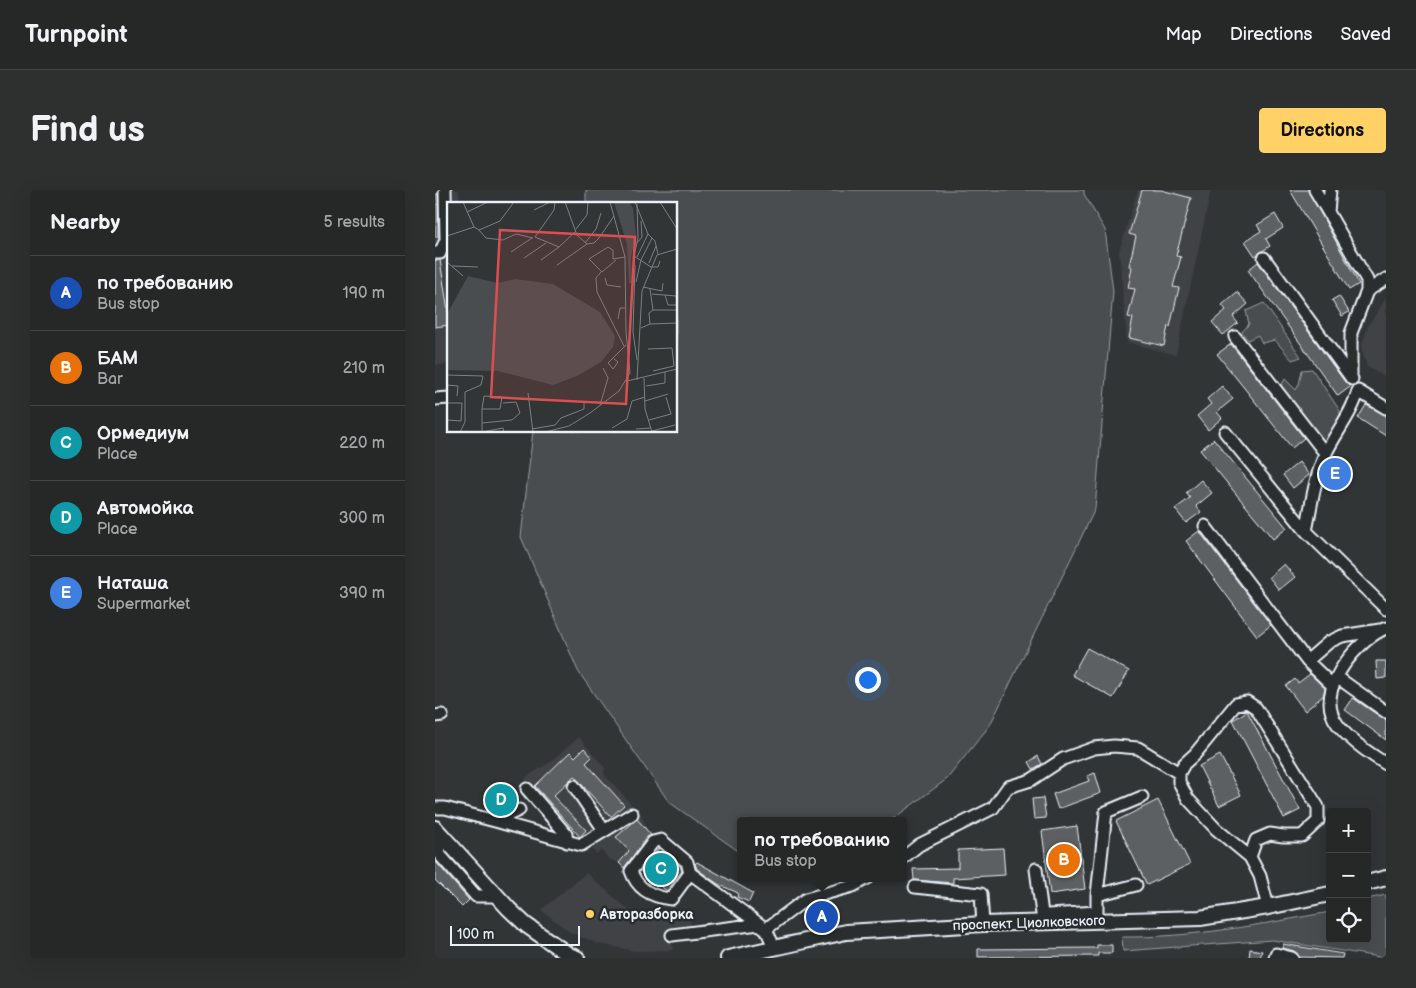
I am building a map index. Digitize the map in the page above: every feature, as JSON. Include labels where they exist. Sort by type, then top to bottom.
[{"type":"main road","points":[[437,830],[526,925],[572,957]]},
{"type":"main road","points":[[1371,883],[1386,878]]},
{"type":"main road","name":"проспект Циолковского","points":[[728,958],[846,932],[1097,917],[1200,918],[1326,895]]},
{"type":"street","points":[[435,253],[440,252],[447,240],[445,190]]},
{"type":"street","points":[[1315,190],[1367,280],[1367,291],[1351,333],[1351,378]]},
{"type":"street","points":[[1328,212],[1330,190]]},
{"type":"street","points":[[1265,258],[1351,378],[1358,391],[1386,408]]},
{"type":"street","points":[[1367,291],[1386,279]]},
{"type":"street","points":[[1235,337],[1325,453]]},
{"type":"street","points":[[1306,531],[1325,453],[1355,403],[1358,391]]},
{"type":"street","points":[[1225,432],[1306,531],[1386,609]]},
{"type":"street","points":[[1205,526],[1307,661],[1335,682],[1386,712]]},
{"type":"street","points":[[1307,661],[1329,642],[1342,636],[1384,629]]},
{"type":"street","points":[[1384,629],[1353,651],[1335,682],[1331,714],[1338,725],[1371,755],[1386,764]]},
{"type":"street","points":[[1250,857],[1256,840],[1270,834],[1302,836],[1318,821],[1318,806],[1256,708],[1247,702],[1236,704],[1195,754],[1184,764],[1179,773],[1179,782],[1188,799],[1216,829],[1250,857],[1260,876],[1268,907]]},
{"type":"street","points":[[907,855],[919,845],[993,808],[1008,787],[1031,780],[1063,759],[1094,748],[1114,746],[1138,748],[1179,773]]},
{"type":"street","points":[[574,786],[604,830]]},
{"type":"street","points":[[527,789],[566,834],[567,842]]},
{"type":"street","points":[[1036,869],[1042,914],[1048,916],[1097,917],[1097,895],[1106,812],[1142,797]]},
{"type":"street","points":[[435,808],[445,808],[581,845],[632,814]]},
{"type":"street","points":[[495,821],[519,810]]},
{"type":"street","points":[[690,873],[671,899],[656,898],[635,882],[631,871],[653,842],[661,840],[687,862],[690,873],[762,926],[774,947]]},
{"type":"street","points":[[672,935],[762,926],[805,899],[853,886],[860,882]]},
{"type":"street","points":[[1097,895],[1136,885]]},
{"type":"street","points":[[915,887],[981,894],[983,924]]},
{"type":"street","points":[[1275,958],[1277,954],[1292,958]]},
{"type":"shaded area","points":[[435,190],[459,190],[460,202],[447,202],[447,364],[435,365]]},
{"type":"shaded area","points":[[586,190],[1084,190],[1084,194],[1105,230],[1113,291],[1095,509],[990,725],[947,779],[895,817],[737,817],[737,850],[669,802],[578,671],[521,537],[533,432],[677,432],[677,202],[586,202]]},
{"type":"shaded area","points":[[1138,190],[1211,190],[1176,355],[1127,342],[1119,251]]},
{"type":"shaded area","points":[[1386,298],[1386,377],[1367,367],[1361,347],[1368,326]]},
{"type":"shaded area","points":[[1264,303],[1301,357],[1292,360],[1275,340],[1262,343],[1258,335],[1248,340],[1242,332],[1249,324],[1246,311]]},
{"type":"shaded area","points":[[1312,369],[1340,411],[1340,421],[1326,445],[1281,386],[1285,379],[1296,390],[1302,370]]},
{"type":"shaded area","points":[[579,737],[605,768],[604,774],[641,815],[647,829],[619,863],[609,859],[601,850],[597,854],[580,837],[586,830],[540,782],[533,788],[525,778],[550,762]]},
{"type":"shaded area","name":"Авторазборка","points":[[586,873],[638,918],[690,918],[691,928],[672,935],[673,950],[635,951],[599,944],[571,933],[541,910]]},
{"type":"shaded area","points":[[1386,895],[1386,958],[1272,940],[1123,951],[1122,937],[1201,933],[1326,913],[1326,943],[1371,943],[1371,898]]},
{"type":"building","points":[[1142,190],[1161,190],[1191,198],[1176,256],[1181,257],[1173,287],[1179,288],[1164,346],[1129,338],[1133,318],[1128,317],[1135,289],[1128,288],[1132,267],[1129,266],[1136,236],[1129,234]]},
{"type":"building","points":[[1290,190],[1308,190],[1359,284],[1349,290]]},
{"type":"building","points":[[435,194],[438,194],[438,237],[435,237]]},
{"type":"building","points":[[1275,214],[1283,228],[1266,239],[1270,246],[1255,256],[1245,241],[1261,231],[1257,225]]},
{"type":"building","points":[[435,260],[440,260],[447,305],[447,325],[435,327]]},
{"type":"building","points":[[1258,262],[1350,387],[1338,396],[1248,270]]},
{"type":"building","points":[[1237,292],[1248,304],[1233,317],[1238,323],[1223,335],[1212,322],[1226,310],[1222,305]]},
{"type":"building","points":[[1339,296],[1349,312],[1342,316],[1332,300]]},
{"type":"building","points":[[1231,344],[1304,438],[1292,448],[1217,354]]},
{"type":"building","points":[[1222,386],[1233,399],[1217,412],[1222,418],[1208,430],[1197,416],[1211,404],[1207,399]]},
{"type":"building","points":[[1366,405],[1386,415],[1386,436],[1358,418]]},
{"type":"building","points":[[1214,439],[1287,528],[1273,539],[1200,450]]},
{"type":"building","points":[[1299,462],[1309,475],[1293,488],[1283,475]]},
{"type":"building","points":[[1334,463],[1345,470],[1336,485],[1325,478]]},
{"type":"building","points":[[1201,480],[1212,493],[1196,506],[1201,512],[1186,523],[1175,509],[1190,498],[1186,493]]},
{"type":"building","points":[[1199,531],[1271,625],[1257,636],[1186,541]]},
{"type":"building","points":[[1284,564],[1295,577],[1279,590],[1269,577]]},
{"type":"building","points":[[1087,648],[1129,671],[1113,698],[1072,675]]},
{"type":"building","points":[[1376,661],[1386,661],[1386,678],[1377,679]]},
{"type":"building","points":[[1310,674],[1325,688],[1323,696],[1305,711],[1286,686],[1295,679],[1298,683]]},
{"type":"building","points":[[1353,698],[1386,719],[1386,740],[1345,710]]},
{"type":"building","points":[[1247,711],[1300,810],[1284,818],[1233,720]]},
{"type":"building","points":[[584,748],[592,757],[586,763],[624,805],[611,817],[574,776],[553,796],[586,830],[580,837],[535,786],[570,752],[575,757]]},
{"type":"building","points":[[1220,755],[1241,795],[1219,806],[1199,766]]},
{"type":"building","points":[[1038,756],[1042,764],[1033,769],[1029,762]]},
{"type":"building","points":[[1095,773],[1101,793],[1058,809],[1053,794],[1089,781],[1087,776]]},
{"type":"building","points":[[506,790],[511,803],[495,809],[490,797]]},
{"type":"building","points":[[1043,798],[1046,818],[1034,819],[1032,799]]},
{"type":"building","points":[[1158,800],[1190,864],[1147,885],[1116,821]]},
{"type":"building","points":[[637,819],[651,835],[647,837],[624,868],[619,863],[629,851],[616,837]]},
{"type":"building","points":[[1077,826],[1085,889],[1050,894],[1042,831]]},
{"type":"building","points":[[659,848],[680,866],[682,871],[667,891],[640,871]]},
{"type":"building","points":[[1003,848],[1005,875],[953,878],[953,883],[914,880],[913,869],[958,868],[958,850]]},
{"type":"building","points":[[435,861],[469,900],[462,907],[435,880]]},
{"type":"building","points":[[697,862],[753,893],[749,902],[737,897],[738,893],[718,884],[697,869],[695,864]]},
{"type":"building","points":[[1283,944],[1343,954],[1342,958],[1299,957],[1294,951],[1283,948]]},
{"type":"building","points":[[1097,945],[1112,945],[1112,953],[1098,953],[1098,956],[978,957],[978,949],[1097,948]]},
{"type":"building","points":[[1250,949],[1262,951],[1260,958],[1249,958]]},
{"type":"place","name":"Наташа","points":[[1335,474]]},
{"type":"place","name":"Автомойка","points":[[501,800]]},
{"type":"place","name":"БАМ","points":[[1064,860]]},
{"type":"place","name":"Ормедиум","points":[[661,869]]},
{"type":"place","name":"Авторазборка","points":[[590,914]]},
{"type":"place","name":"по требованию","points":[[822,917]]}]
